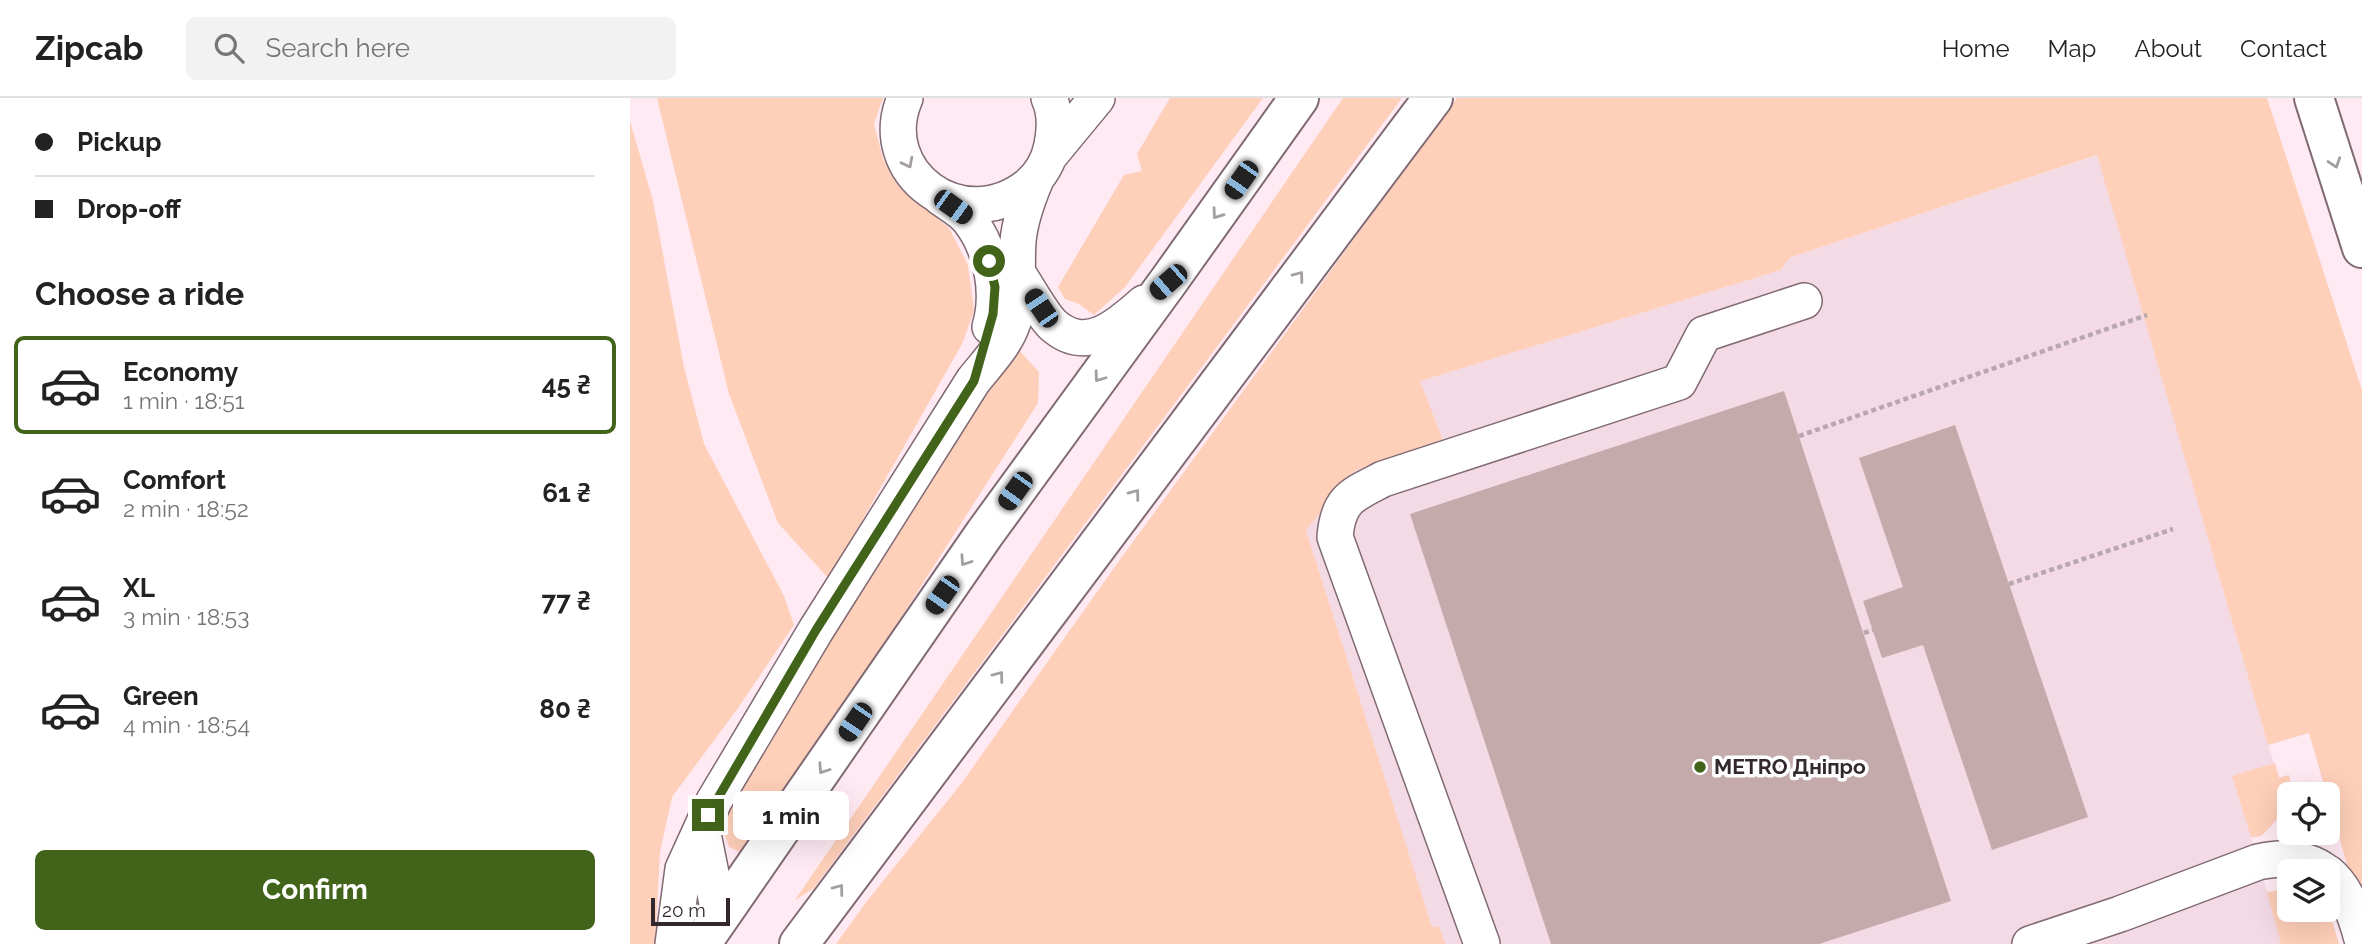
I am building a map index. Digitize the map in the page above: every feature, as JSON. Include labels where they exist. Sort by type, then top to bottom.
[{"type":"main road","points":[[719,935],[985,533],[1299,98]]},
{"type":"main road","points":[[799,944],[1433,98]]},
{"type":"main road","points":[[2314,98],[2362,248]]},
{"type":"lane","points":[[905,98],[900,108],[898,133],[904,157],[916,178],[969,219],[982,241],[995,287],[993,314],[974,381]]},
{"type":"lane","points":[[673,944],[683,869],[714,801],[816,630],[974,381],[1001,345],[1012,323],[1019,275],[1018,241],[1027,200],[1043,167],[1055,129],[1049,98]]},
{"type":"lane","points":[[937,195],[962,205],[990,205],[1015,196],[1043,167],[1097,98]]},
{"type":"lane","points":[[1019,275],[1053,325],[1073,336],[1090,337],[1113,331],[1168,282]]},
{"type":"lane","points":[[1482,944],[1335,537],[1337,517],[1351,495],[1383,479],[1679,382],[1704,334],[1804,301]]},
{"type":"lane","points":[[702,829],[719,935]]},
{"type":"lane","points":[[2031,944],[2258,862],[2280,857],[2290,859]]},
{"type":"lane","points":[[2340,888],[2357,919],[2362,939]]},
{"type":"path","points":[[1799,436],[2147,315]]},
{"type":"path","points":[[2009,584],[2172,529]]},
{"type":"path","points":[[1864,633],[1872,630]]},
{"type":"shaded area","points":[[657,98],[883,98],[874,124],[883,159],[897,184],[949,228],[968,265],[974,311],[962,344],[829,579],[778,523],[729,394]]},
{"type":"shaded area","points":[[1170,98],[1263,98],[1125,287],[1094,315],[1079,304],[1065,299],[1058,287],[1124,175],[1142,171],[1137,154]]},
{"type":"shaded area","points":[[1343,98],[1402,98],[814,888],[795,900]]},
{"type":"shaded area","points":[[1457,98],[2267,98],[2362,390],[2362,895],[2350,875],[2340,840],[2340,782],[2323,782],[2309,733],[2268,745],[2097,155],[1789,258],[1781,270],[1420,381],[1443,440],[1356,470],[1306,530],[1432,927],[1439,926],[1445,944],[836,944],[961,784],[1119,561]]},
{"type":"shaded area","points":[[630,121],[653,201],[684,367],[704,444],[784,596],[794,625],[738,708],[672,797],[660,852],[655,944],[630,944]]},
{"type":"shaded area","points":[[2098,155],[2268,745],[2279,778],[2289,775],[2291,782],[2277,782],[2277,818],[2261,836],[2251,838],[2267,892],[2277,892],[2277,922],[2332,922],[2339,944],[1437,944],[1306,530],[1356,470],[1443,440],[1420,381],[1781,270],[1789,258]]},
{"type":"shaded area","points":[[1015,346],[1039,372],[1038,403],[808,763],[742,853],[729,847],[723,829],[740,780]]},
{"type":"shaded area","points":[[2275,763],[2279,778],[2289,775],[2290,782],[2277,782],[2277,818],[2261,836],[2251,837],[2232,776]]},
{"type":"shaded area","points":[[2277,891],[2277,922],[2332,922],[2339,944],[2281,944],[2267,892]]},
{"type":"building","name":"METRO Дніпро","points":[[1784,391],[1951,901],[1819,944],[1551,944],[1410,514]]},
{"type":"building","points":[[1955,425],[2088,817],[1992,850],[1923,645],[1882,658],[1863,601],[1903,587],[1859,458]]},
{"type":"place","name":"METRO Дніпро","points":[[1700,767]]},
{"type":"route","points":[[708,815],[816,630],[974,381],[993,314],[995,287],[989,261]]}]
